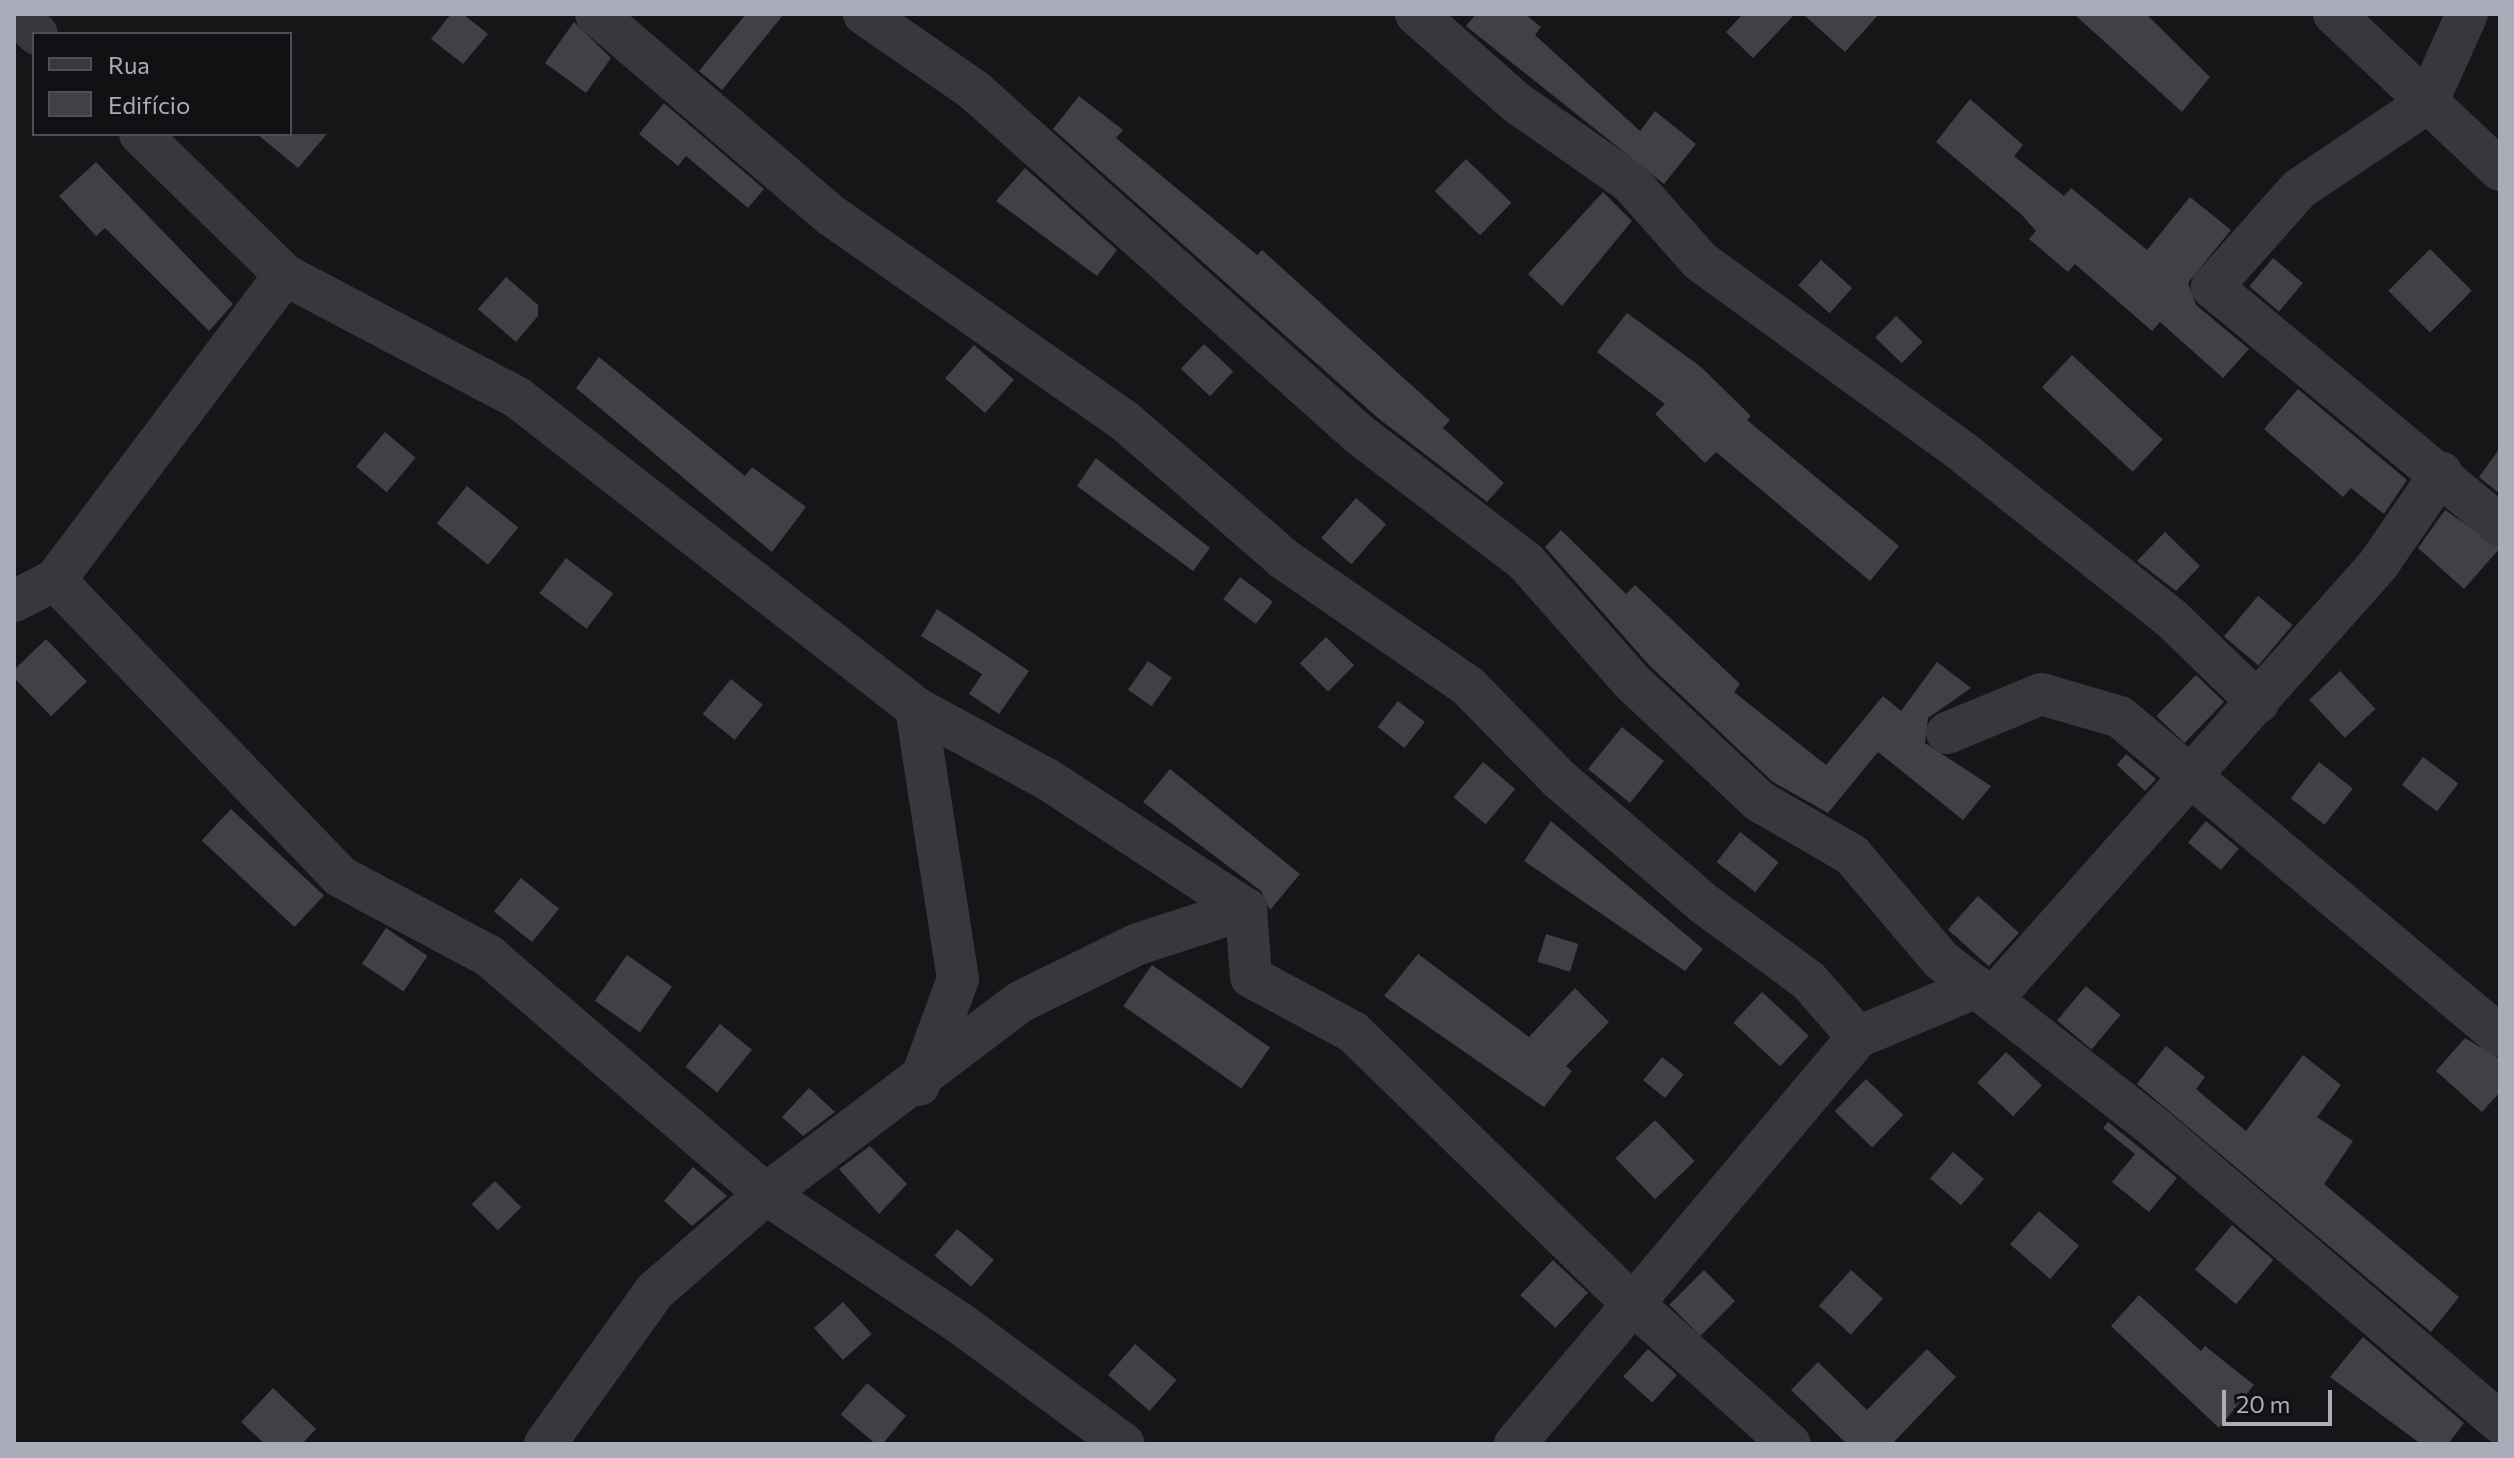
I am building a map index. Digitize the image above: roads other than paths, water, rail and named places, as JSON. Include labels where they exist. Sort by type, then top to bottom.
[{"type":"street","points":[[596,14],[832,216],[1126,422],[1284,559],[1468,686],[1559,779],[1703,903],[1808,980],[1858,1037]]},
{"type":"street","points":[[864,14],[975,91],[1360,435],[1526,562],[1632,682],[1759,801],[1852,855],[1941,960],[2500,1422]]},
{"type":"street","points":[[1416,14],[1517,103],[1631,183],[1700,261],[1964,453],[2172,619],[2258,702]]},
{"type":"street","points":[[2334,14],[2500,170]]},
{"type":"street","points":[[2467,14],[2427,103],[2299,189],[2212,287],[2441,473],[2500,525]]},
{"type":"street","points":[[142,136],[285,275],[518,398],[916,708],[1060,787],[1246,909]]},
{"type":"street","points":[[14,601],[55,580],[285,275]]},
{"type":"street","points":[[1515,1444],[1631,1302],[1858,1037],[1984,993],[2195,773],[2258,702],[2378,565],[2441,473]]},
{"type":"street","points":[[55,580],[341,877],[489,956],[766,1194],[961,1324],[1124,1444]]},
{"type":"street","points":[[1947,733],[2041,694],[2120,717],[2195,773],[2500,1036]]},
{"type":"street","points":[[916,708],[958,979],[919,1085]]},
{"type":"street","points":[[545,1444],[655,1291],[766,1194],[919,1085],[1020,1002],[1138,944],[1246,909]]},
{"type":"street","points":[[1246,909],[1251,977],[1353,1032],[1631,1302],[1790,1444]]}]
